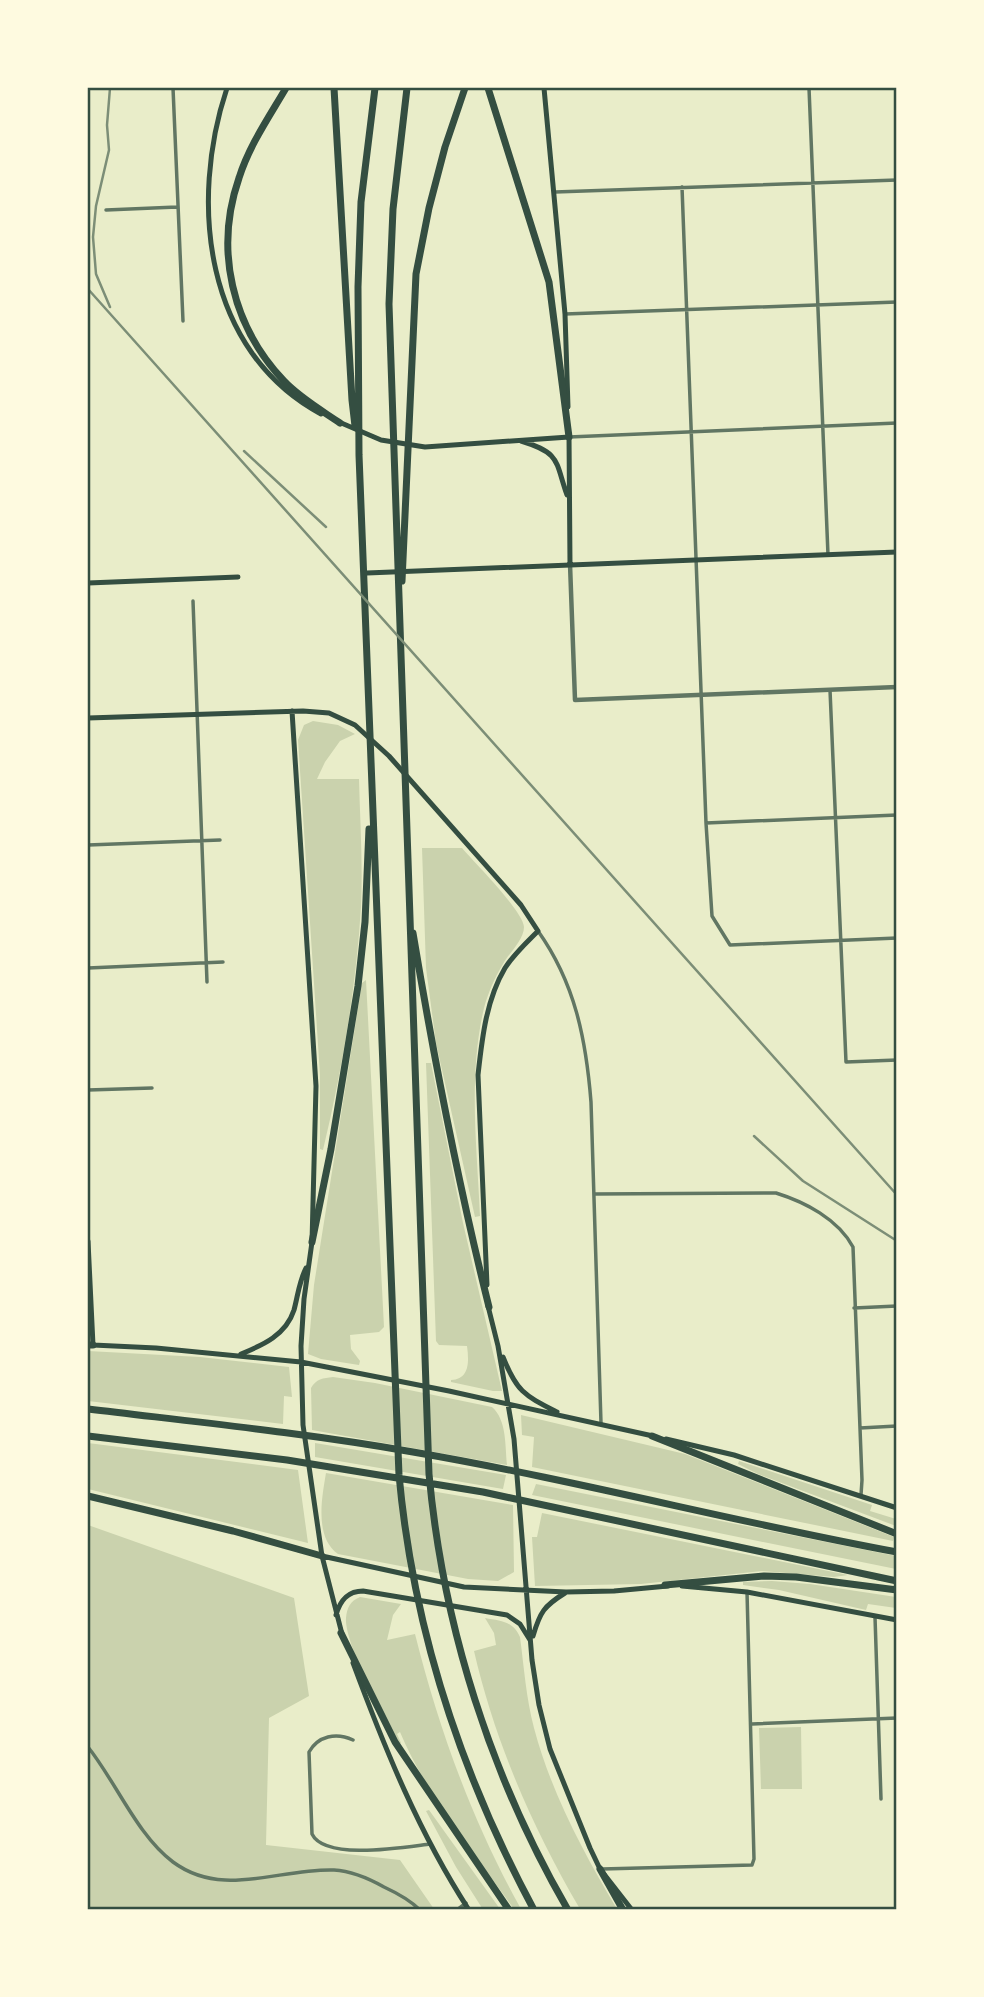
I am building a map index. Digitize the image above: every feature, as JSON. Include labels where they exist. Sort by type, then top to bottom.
[{"type":"highway","points":[[286,88],[248,156],[239,178],[228,234],[230,274],[239,312],[264,357],[292,388],[340,423]]},
{"type":"highway","points":[[334,88],[359,455],[400,1492],[424,1627],[455,1736],[504,1854],[534,1909]]},
{"type":"highway","points":[[355,402],[361,202],[375,88]]},
{"type":"highway","points":[[407,88],[393,209],[389,304],[405,834],[419,1120],[432,1503],[446,1589],[475,1700],[507,1787],[542,1863],[568,1909]]},
{"type":"highway","points":[[400,610],[416,274],[445,147],[465,88]]},
{"type":"highway","points":[[489,91],[549,282],[569,437]]},
{"type":"highway","points":[[312,1242],[331,1149],[358,986],[372,808]]},
{"type":"highway","points":[[408,901],[436,1070],[463,1202],[489,1307]]},
{"type":"highway","points":[[88,1409],[260,1429],[413,1452],[599,1488],[820,1538],[897,1552]]},
{"type":"highway","points":[[88,1436],[287,1460],[483,1492],[897,1581]]},
{"type":"highway","points":[[652,1436],[897,1534]]},
{"type":"highway","points":[[88,1496],[233,1531],[322,1556]]},
{"type":"highway","points":[[665,1585],[764,1576],[796,1577],[897,1590]]},
{"type":"highway","points":[[341,1633],[395,1742],[509,1909]]},
{"type":"highway","points":[[600,1869],[624,1909]]},
{"type":"main road","points":[[227,88],[212,140],[207,203],[212,255],[221,289],[238,330],[262,366],[305,405],[364,434],[398,444],[425,447],[569,437]]},
{"type":"main road","points":[[544,88],[565,314],[571,481],[568,497],[570,564]]},
{"type":"main road","points":[[515,439],[536,445],[556,459],[568,497]]},
{"type":"main road","points":[[367,573],[897,552]]},
{"type":"main road","points":[[88,583],[238,577]]},
{"type":"main road","points":[[292,711],[316,1086],[312,1242],[301,1362],[305,1448],[322,1556],[341,1633],[391,1764],[430,1844],[468,1906]]},
{"type":"main road","points":[[88,718],[292,711],[329,713],[355,725],[390,756],[521,905],[538,931],[505,968],[495,990],[482,1043],[479,1088],[484,1261],[489,1307],[514,1439],[526,1591],[539,1705],[550,1749],[563,1785],[600,1869],[632,1909]]},
{"type":"main road","points":[[88,1241],[90,1345],[301,1362],[509,1404],[734,1455],[897,1508]]},
{"type":"main road","points":[[239,1355],[265,1345],[285,1326],[293,1312],[299,1283],[308,1265]]},
{"type":"main road","points":[[498,1346],[512,1380],[526,1396],[563,1415]]},
{"type":"main road","points":[[322,1556],[464,1587],[566,1592],[614,1591],[665,1585],[747,1592],[897,1620]]},
{"type":"main road","points":[[336,1616],[339,1604],[344,1598],[363,1591],[507,1615],[520,1624],[531,1643]]},
{"type":"main road","points":[[531,1643],[541,1613],[566,1592]]},
{"type":"street","points":[[173,88],[183,321]]},
{"type":"street","points":[[809,88],[828,555]]},
{"type":"street","points":[[555,192],[897,180]]},
{"type":"street","points":[[682,187],[706,822],[712,916],[730,945],[897,938]]},
{"type":"street","points":[[106,210],[177,207]]},
{"type":"street","points":[[565,314],[897,302]]},
{"type":"street","points":[[569,437],[897,423]]},
{"type":"street","points":[[570,564],[575,700],[897,687]]},
{"type":"street","points":[[193,601],[207,982]]},
{"type":"street","points":[[831,690],[846,1062],[897,1060]]},
{"type":"street","points":[[706,822],[897,815]]},
{"type":"street","points":[[88,845],[220,840]]},
{"type":"street","points":[[538,931],[567,979],[579,1015],[588,1067],[601,1423]]},
{"type":"street","points":[[88,968],[223,962]]},
{"type":"street","points":[[88,1090],[152,1088]]},
{"type":"street","points":[[594,1194],[776,1193],[797,1199],[843,1232],[853,1247],[860,1495]]},
{"type":"street","points":[[854,1308],[897,1306]]},
{"type":"street","points":[[860,1428],[897,1426]]},
{"type":"street","points":[[600,1869],[752,1864],[752,1724],[747,1592]]},
{"type":"street","points":[[875,1617],[881,1799]]},
{"type":"street","points":[[752,1724],[897,1718]]},
{"type":"street","points":[[353,1740],[333,1735],[317,1741],[312,1746],[308,1760],[312,1834],[315,1841],[322,1846],[336,1849],[382,1849],[430,1844]]},
{"type":"street","points":[[88,1747],[130,1813],[151,1839],[174,1863],[193,1874],[229,1881],[312,1871],[341,1871],[366,1877],[407,1898],[419,1909]]},
{"type":"street","points":[[457,1909],[468,1906]]},
{"type":"green space","points":[[313,721],[338,725],[355,734],[340,741],[317,779],[359,779],[362,859],[359,937],[352,999],[323,1150],[320,1149],[320,1075],[298,740],[304,725]]},
{"type":"green space","points":[[422,848],[462,848],[516,910],[524,927],[519,942],[492,985],[479,1034],[475,1111],[480,1216],[475,1217],[436,1043],[426,968]]},
{"type":"green space","points":[[366,980],[384,1327],[379,1332],[350,1335],[351,1349],[360,1361],[359,1365],[321,1359],[308,1354],[314,1285],[362,983]]},
{"type":"green space","points":[[426,1063],[431,1063],[463,1223],[502,1391],[451,1382],[465,1373],[468,1363],[467,1346],[439,1345],[436,1341]]},
{"type":"green space","points":[[88,1351],[200,1357],[289,1367],[292,1397],[284,1396],[283,1424],[88,1401]]},
{"type":"green space","points":[[333,1377],[492,1407],[503,1426],[507,1465],[312,1430],[311,1388],[320,1380]]},
{"type":"green space","points":[[521,1415],[685,1454],[894,1537],[893,1541],[532,1467],[534,1437],[522,1435]]},
{"type":"green space","points":[[88,1443],[298,1470],[308,1543],[88,1489]]},
{"type":"green space","points":[[315,1443],[506,1475],[503,1489],[315,1457]]},
{"type":"green space","points":[[739,1461],[872,1505],[870,1511],[896,1519],[896,1526],[758,1474],[738,1464]]},
{"type":"green space","points":[[326,1473],[513,1505],[514,1572],[498,1581],[468,1579],[338,1554],[325,1538],[321,1516]]},
{"type":"green space","points":[[536,1484],[896,1556],[896,1569],[532,1495]]},
{"type":"green space","points":[[542,1513],[848,1575],[834,1577],[762,1571],[641,1584],[535,1586],[532,1537],[537,1537]]},
{"type":"green space","points":[[88,1525],[294,1598],[309,1696],[269,1718],[266,1845],[400,1860],[434,1909],[88,1910]]},
{"type":"green space","points":[[772,1581],[896,1597],[896,1608],[868,1604],[866,1610],[779,1590],[743,1585],[743,1582]]},
{"type":"green space","points":[[360,1597],[401,1604],[393,1615],[387,1640],[415,1634],[446,1741],[459,1775],[488,1843],[521,1909],[514,1909],[452,1824],[411,1756],[400,1732],[397,1734],[401,1743],[397,1745],[358,1662],[347,1630],[348,1608]]},
{"type":"green space","points":[[485,1618],[510,1625],[520,1637],[531,1717],[549,1775],[580,1844],[617,1909],[580,1909],[531,1816],[504,1752],[474,1651],[496,1645],[494,1633]]},
{"type":"green space","points":[[801,1727],[802,1789],[761,1789],[759,1728]]},
{"type":"green space","points":[[429,1810],[500,1909],[480,1909],[482,1908],[426,1811]]},
{"type":"railway","points":[[110,88],[107,125],[109,150],[96,206],[93,237],[96,274],[110,307]]},
{"type":"railway","points":[[88,289],[897,1195]]},
{"type":"railway","points":[[244,451],[326,527]]},
{"type":"railway","points":[[754,1136],[803,1181],[897,1241]]}]
